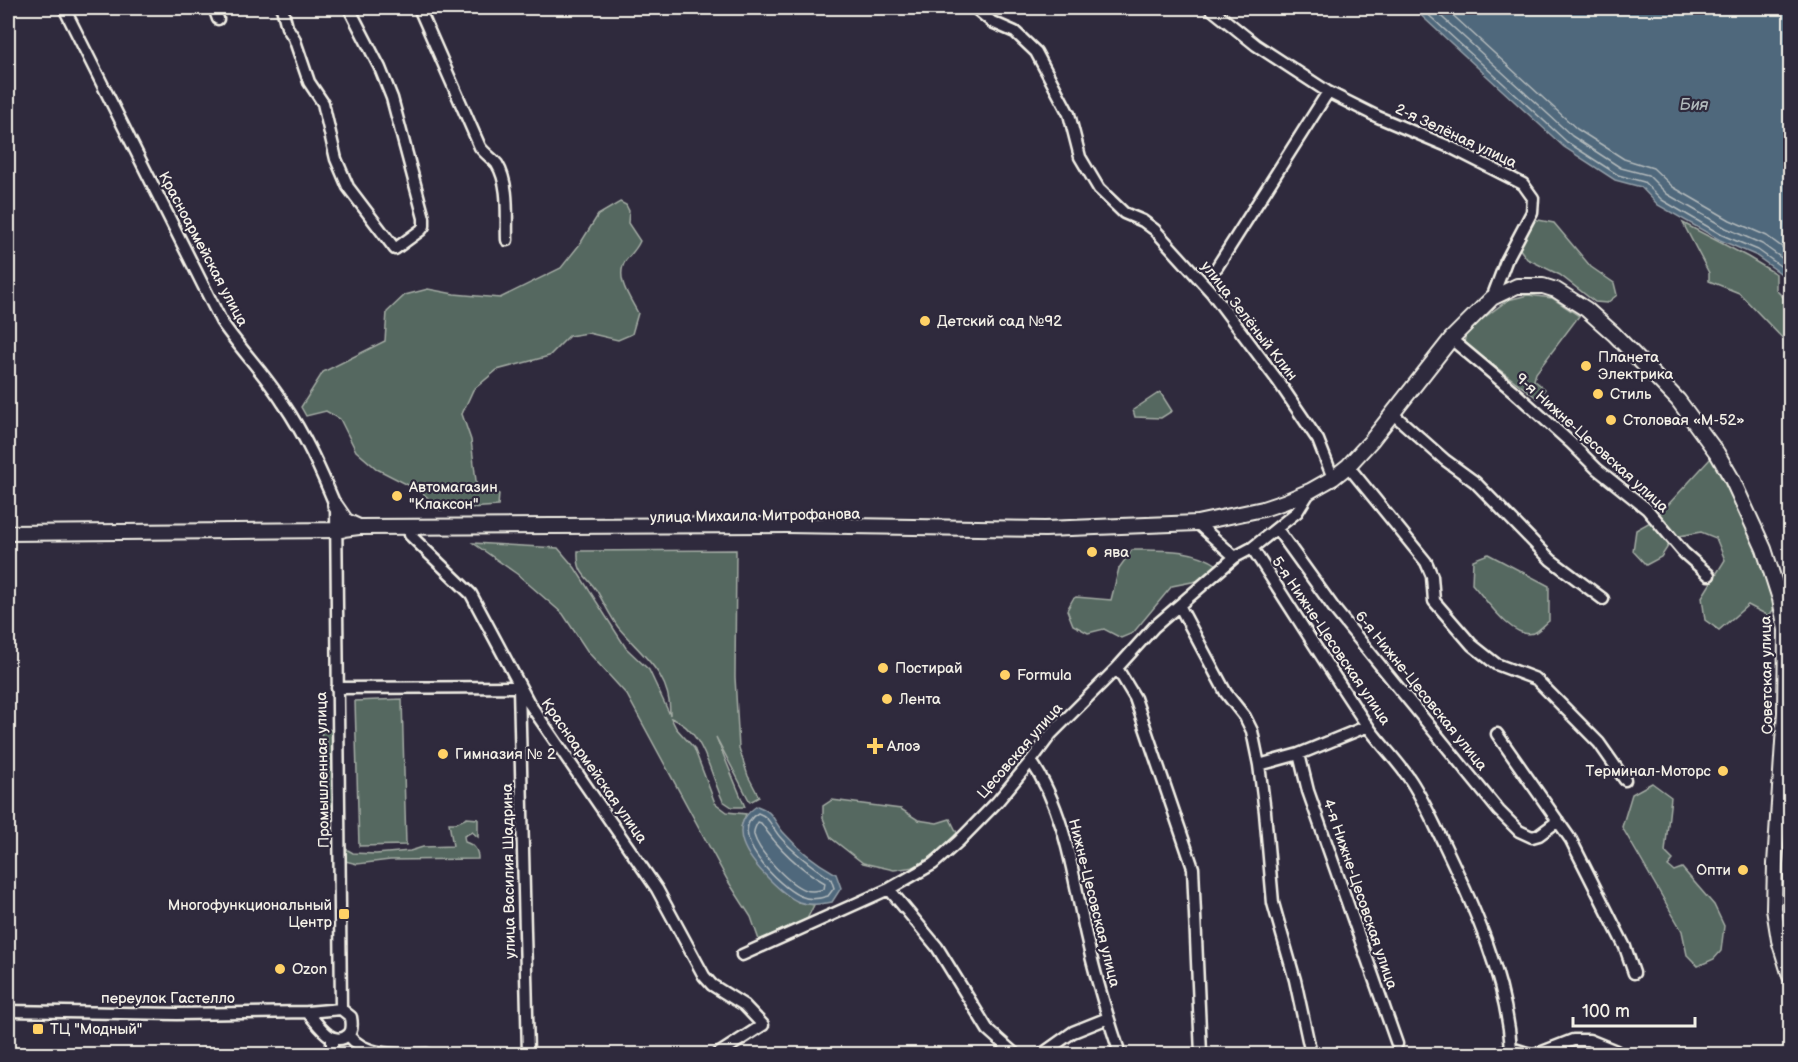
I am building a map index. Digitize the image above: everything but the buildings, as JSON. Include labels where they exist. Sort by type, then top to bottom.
[{"type":"main road","name":"Советская улица","points":[[1451,339],[1492,298],[1517,286],[1543,286],[1556,290],[1586,309],[1678,400],[1697,424],[1732,478],[1755,527],[1780,599],[1786,630],[1785,712],[1774,909],[1779,940],[1791,976]]},
{"type":"main road","name":"улица Михаила Митрофанова","points":[[8,532],[627,530],[896,525],[1045,529],[1197,523],[1263,509],[1310,491],[1333,478],[1348,466],[1371,441],[1451,339]]},
{"type":"main road","points":[[335,505],[346,521],[358,527]]},
{"type":"main road","name":"улица Михаила Митрофанова","points":[[8,526],[118,532]]},
{"type":"main road","name":"улица Михаила Митрофанова","points":[[335,530],[358,527],[409,530]]},
{"type":"street","name":"Красноармейская улица","points":[[64,8],[221,321],[237,345],[283,401],[316,460],[335,505],[335,530]]},
{"type":"street","points":[[214,8],[218,19]]},
{"type":"street","points":[[282,8],[287,27],[294,38],[309,82],[323,104],[336,159],[348,187],[395,249],[421,230],[424,226],[424,218],[392,98],[380,68],[349,8]]},
{"type":"street","points":[[419,8],[480,147],[494,161],[500,172],[504,185],[507,240]]},
{"type":"street","name":"улица Зелёный Клин","points":[[975,8],[992,22],[1015,32],[1036,52],[1069,114],[1080,157],[1099,189],[1124,213],[1143,221],[1155,230],[1212,293],[1278,381],[1318,440],[1333,478]]},
{"type":"street","name":"2-я Зелёная улица","points":[[1210,8],[1256,45],[1328,92],[1515,179],[1530,192],[1532,212],[1506,261],[1492,298]]},
{"type":"street","points":[[1217,267],[1328,92]]},
{"type":"street","name":"9-я Нижне-Цесовская улица","points":[[1451,339],[1571,443],[1597,469],[1632,495],[1647,509],[1684,553],[1709,575]]},
{"type":"street","points":[[1392,412],[1445,460],[1475,482],[1551,560],[1603,599]]},
{"type":"street","points":[[1348,466],[1426,562],[1432,576],[1432,595],[1438,608],[1472,645],[1491,661],[1536,679],[1599,743],[1625,780]]},
{"type":"street","name":"Цесовская улица","points":[[742,955],[889,889],[933,864],[959,842],[1031,761],[1051,734],[1154,627],[1180,607],[1235,557],[1252,548],[1298,512],[1310,491]]},
{"type":"street","points":[[1197,523],[1235,557]]},
{"type":"street","name":"6-я Нижне-Цесовская улица","points":[[1277,529],[1336,611],[1499,811],[1519,831],[1530,837],[1539,836],[1558,821]]},
{"type":"street","name":"Промышленная улица","points":[[335,530],[337,1009]]},
{"type":"street","name":"Красноармейская улица","points":[[409,530],[471,594],[491,628],[519,687],[657,889],[704,976],[712,985],[744,1005],[763,1025],[718,1054]]},
{"type":"street","name":"5-я Нижне-Цесовская улица","points":[[1252,548],[1368,726],[1412,782],[1437,830],[1464,886],[1493,963],[1506,1010],[1511,1048]]},
{"type":"street","points":[[1180,607],[1226,693],[1249,724],[1259,765],[1273,903],[1295,980],[1311,1054]]},
{"type":"street","points":[[1117,668],[1135,698],[1193,868],[1201,1054]]},
{"type":"street","points":[[337,688],[519,687]]},
{"type":"street","name":"улица Василия Шадрина","points":[[519,687],[528,1054]]},
{"type":"street","points":[[1259,765],[1299,753],[1368,726]]},
{"type":"street","points":[[1497,734],[1571,840],[1625,947],[1634,973]]},
{"type":"street","name":"4-я Нижне-Цесовская улица","points":[[1299,753],[1308,791],[1397,1044]]},
{"type":"street","name":"Нижне-Цесовская улица","points":[[1031,761],[1043,778],[1062,827],[1089,950],[1120,1054]]},
{"type":"street","points":[[889,889],[937,946],[988,1030],[1015,1054]]},
{"type":"street","points":[[322,1028],[324,1016],[337,1009],[351,1017],[352,1023],[340,1038],[332,1054]]},
{"type":"street","name":"переулок Гастелло","points":[[8,1011],[177,1014],[307,1012],[337,1009]]},
{"type":"street","points":[[307,1012],[326,1034],[372,1052],[427,1054]]},
{"type":"street","points":[[1042,1054],[1073,1032],[1108,1018]]},
{"type":"street","points":[[1537,1054],[1565,1042],[1582,1039],[1619,1054]]},
{"type":"street","points":[[1498,1054],[1511,1048],[1530,1054]]},
{"type":"green space","points":[[620,202],[626,205],[629,211],[628,223],[640,241],[626,260],[622,273],[624,287],[638,313],[632,334],[618,340],[588,333],[569,336],[549,356],[497,370],[473,390],[462,414],[471,440],[477,489],[499,494],[498,506],[440,510],[422,492],[377,469],[356,451],[340,419],[326,411],[306,416],[301,407],[323,372],[385,341],[387,312],[405,295],[428,289],[500,298],[561,268],[580,244],[598,215]]},
{"type":"green space","points":[[1533,219],[1554,223],[1591,267],[1614,283],[1617,295],[1607,303],[1595,302],[1560,275],[1527,259],[1519,248],[1522,231]]},
{"type":"green space","points":[[1683,223],[1776,274],[1776,290],[1790,304],[1790,346],[1739,293],[1709,281],[1709,273]]},
{"type":"green space","points":[[1528,295],[1552,298],[1579,316],[1536,373],[1534,380],[1545,389],[1537,398],[1464,343],[1466,333],[1477,323],[1508,300]]},
{"type":"green space","points":[[1160,392],[1172,411],[1161,418],[1135,417],[1133,410]]},
{"type":"green space","points":[[1711,458],[1749,530],[1775,607],[1769,616],[1748,605],[1719,630],[1705,620],[1702,597],[1725,560],[1716,538],[1701,532],[1674,537],[1661,557],[1646,565],[1633,551],[1636,530],[1654,520]]},
{"type":"green space","points":[[473,543],[558,548],[575,568],[626,648],[649,670],[670,715],[666,688],[660,676],[615,623],[597,591],[580,569],[578,551],[736,550],[735,677],[739,748],[748,776],[759,797],[750,802],[716,737],[745,807],[732,807],[723,801],[698,742],[682,724],[671,718],[676,728],[694,748],[715,803],[727,812],[746,814],[741,827],[798,902],[814,905],[807,919],[759,940],[751,917],[728,881],[627,695],[588,652],[563,614],[517,574]]},
{"type":"green space","points":[[1132,550],[1166,550],[1188,553],[1219,566],[1202,580],[1172,586],[1133,633],[1121,638],[1104,629],[1088,633],[1073,625],[1067,610],[1073,599],[1076,597],[1111,600],[1119,568]]},
{"type":"green space","points":[[1488,554],[1549,586],[1549,621],[1536,632],[1526,633],[1508,624],[1472,584],[1473,560]]},
{"type":"green space","points":[[402,699],[406,845],[359,846],[355,701]]},
{"type":"green space","points":[[332,730],[333,823],[323,823],[322,814],[328,811],[327,740],[321,738],[322,731]]},
{"type":"green space","points":[[1652,783],[1671,797],[1665,852],[1673,860],[1668,866],[1674,871],[1682,868],[1714,905],[1724,926],[1721,951],[1714,959],[1698,966],[1687,955],[1682,931],[1622,827],[1632,794]]},
{"type":"green space","points":[[832,800],[901,809],[918,820],[937,823],[950,819],[957,833],[934,855],[914,867],[894,870],[863,863],[831,838],[823,818],[823,806]]},
{"type":"green space","points":[[467,818],[478,819],[478,837],[472,832],[464,836],[465,842],[476,850],[478,859],[390,860],[357,864],[345,861],[343,852],[346,849],[353,853],[376,854],[410,851],[423,847],[453,846],[449,823],[456,823]]},
{"type":"water","name":"Бия","points":[[1413,8],[1790,8],[1790,280],[1755,255],[1720,240],[1658,205],[1641,187],[1615,180],[1564,147]]},
{"type":"water","points":[[757,806],[770,813],[783,832],[801,850],[836,874],[841,888],[832,902],[811,904],[795,900],[761,871],[748,853],[741,833],[742,824],[747,815]]},
{"type":"place","name":"Детский сад №92","points":[[925,321]]},
{"type":"place","name":"Планета Электрика","points":[[1586,366]]},
{"type":"place","name":"Стиль","points":[[1598,394]]},
{"type":"place","name":"Столовая «М-52»","points":[[1611,420]]},
{"type":"place","name":"Автомагазин \"Клаксон\"","points":[[397,496]]},
{"type":"place","name":"ява","points":[[1092,552]]},
{"type":"place","name":"Постирай","points":[[883,668]]},
{"type":"place","name":"Formula","points":[[1005,675]]},
{"type":"place","name":"Лента","points":[[887,699]]},
{"type":"place","name":"Алоэ","points":[[875,746]]},
{"type":"place","name":"Гимназия № 2","points":[[443,754]]},
{"type":"place","name":"Терминал-Моторс","points":[[1723,771]]},
{"type":"place","name":"Опти","points":[[1743,870]]},
{"type":"place","name":"Многофункциональный Центр","points":[[344,914]]},
{"type":"place","name":"Ozon","points":[[280,969]]},
{"type":"place","name":"ТЦ \"Модный\"","points":[[38,1029]]}]
